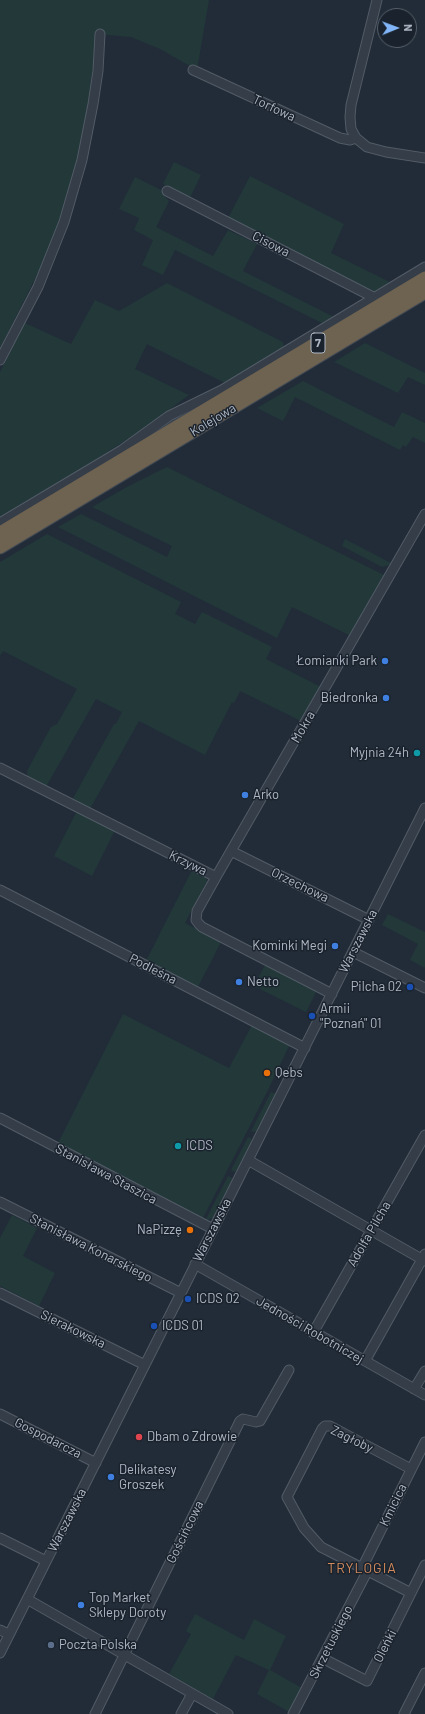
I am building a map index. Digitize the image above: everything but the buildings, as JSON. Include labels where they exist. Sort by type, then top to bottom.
[{"type":"highway","name":"Kolejowa","points":[[0,533],[425,278]]},
{"type":"highway","name":"Kolejowa","points":[[0,547],[425,292]]},
{"type":"street","points":[[377,0],[351,105],[350,124],[356,138],[364,146],[375,150],[425,158]]},
{"type":"street","points":[[0,360],[38,287],[64,222],[82,160],[98,71],[100,34]]},
{"type":"street","name":"Torfowa","points":[[194,70],[340,138],[350,140],[356,138]]},
{"type":"street","name":"Cisowa","points":[[167,191],[375,298]]},
{"type":"street","points":[[0,523],[122,450],[169,416],[222,390],[425,267]]},
{"type":"street","name":"Mokra","points":[[216,877],[425,514]]},
{"type":"street","name":"Krzywa","points":[[0,768],[216,877],[197,911],[196,920],[198,924],[332,994]]},
{"type":"street","name":"Warszawska","points":[[0,1653],[425,808]]},
{"type":"street","name":"Orzechowa","points":[[231,851],[369,920]]},
{"type":"street","name":"Podleśna","points":[[0,890],[305,1048]]},
{"type":"street","points":[[353,952],[425,988]]},
{"type":"street","name":"Stanisława Staszica","points":[[0,1118],[213,1229]]},
{"type":"street","name":"Adolfa Pilcha","points":[[313,1332],[425,1135]]},
{"type":"street","points":[[248,1160],[371,1230],[424,1258],[365,1361]]},
{"type":"street","name":"Stanisława Konarskiego","points":[[0,1202],[181,1294]]},
{"type":"street","name":"Jedności Robotniczej","points":[[195,1264],[425,1395]]},
{"type":"street","name":"Sierakowska","points":[[0,1293],[145,1365]]},
{"type":"street","name":"Gościńcowa","points":[[94,1714],[240,1421],[243,1419],[256,1422],[260,1421],[289,1370]]},
{"type":"street","points":[[414,1389],[425,1371]]},
{"type":"street","name":"Gospodarcza","points":[[0,1414],[96,1463]]},
{"type":"street","name":"Zagłoby","points":[[365,1569],[321,1547],[304,1528],[287,1500],[288,1493],[325,1426],[330,1426],[411,1469]]},
{"type":"street","name":"Kmicica","points":[[365,1569],[425,1442]]},
{"type":"street","points":[[0,1538],[46,1562]]},
{"type":"street","name":"Oleńki","points":[[322,1658],[367,1681],[425,1565]]},
{"type":"street","points":[[365,1569],[411,1593]]},
{"type":"street","name":"Skrzetuskiego","points":[[293,1714],[365,1569]]},
{"type":"street","points":[[27,1599],[228,1714]]},
{"type":"street","points":[[0,1630],[9,1634]]},
{"type":"street","points":[[404,1714],[425,1673]]},
{"type":"street","points":[[182,1714],[192,1694]]},
{"type":"green space","points":[[0,0],[209,0],[197,70],[160,49],[131,37],[98,34],[83,136],[75,174],[47,255],[0,348]]},
{"type":"green space","points":[[174,162],[201,175],[190,198],[163,184]]},
{"type":"green space","points":[[250,176],[344,224],[331,253],[392,283],[376,292],[228,218]]},
{"type":"green space","points":[[135,177],[163,191],[165,197],[169,201],[156,227],[213,256],[228,230],[257,244],[243,271],[334,317],[324,324],[175,250],[163,275],[142,265],[153,240],[134,230],[139,218],[119,209]]},
{"type":"green space","points":[[167,283],[283,342],[284,347],[225,383],[147,344],[135,369],[189,395],[143,429],[77,472],[0,517],[0,372],[25,323],[71,344],[95,300],[119,311]]},
{"type":"green space","points":[[365,343],[425,373],[425,385],[408,377],[398,393],[334,362]]},
{"type":"green space","points":[[303,381],[394,427],[402,412],[425,423],[425,443],[413,437],[406,447],[403,445],[400,450],[295,397],[283,421],[257,408]]},
{"type":"green space","points":[[167,467],[384,575],[351,636],[292,607],[277,638],[58,527],[81,514],[167,557],[172,546],[92,507],[125,488]]},
{"type":"green space","points":[[47,534],[181,602],[175,614],[195,624],[202,612],[272,647],[266,659],[321,687],[301,721],[240,691],[234,703],[232,702],[205,755],[139,721],[90,809],[72,800],[122,712],[96,699],[46,787],[28,778],[27,771],[51,727],[57,724],[77,689],[3,651],[0,656],[0,562]]},
{"type":"green space","points":[[345,539],[393,564],[382,567],[342,546]]},
{"type":"green space","points":[[77,811],[115,830],[92,876],[54,856]]},
{"type":"green space","points":[[192,870],[205,876],[207,881],[185,923],[221,942],[198,987],[146,961]]},
{"type":"green space","points":[[388,914],[425,932],[425,968],[410,960],[418,944],[382,925]]},
{"type":"green space","points":[[265,965],[316,992],[306,1012],[254,986]]},
{"type":"green space","points":[[123,1014],[229,1068],[253,1023],[290,1044],[202,1220],[57,1145]]},
{"type":"green space","points":[[271,1092],[276,1094],[258,1131],[251,1131]]},
{"type":"green space","points":[[248,1137],[251,1138],[252,1142],[238,1170],[234,1172],[231,1170]]},
{"type":"green space","points":[[228,1176],[232,1178],[232,1181],[213,1218],[205,1221]]},
{"type":"green space","points":[[12,1215],[37,1228],[23,1256],[55,1273],[39,1306],[0,1286],[0,1238]]},
{"type":"green space","points":[[195,1614],[244,1640],[254,1619],[286,1636],[270,1670],[302,1688],[289,1712],[257,1694],[269,1670],[236,1655],[213,1699],[169,1674],[191,1634],[186,1631]]},
{"type":"place","name":"Łomianki Park","points":[[385,661]]},
{"type":"place","name":"Biedronka","points":[[386,698]]},
{"type":"place","name":"Myjnia 24h","points":[[417,753]]},
{"type":"place","name":"Arko","points":[[245,795]]},
{"type":"place","name":"Kominki Megi","points":[[335,946]]},
{"type":"place","name":"Netto","points":[[239,982]]},
{"type":"place","name":"Pilcha 02","points":[[410,987]]},
{"type":"place","name":"Armii \"Poznań\" 01","points":[[312,1016]]},
{"type":"place","name":"Qebs","points":[[267,1073]]},
{"type":"place","name":"ICDS","points":[[178,1146]]},
{"type":"place","name":"NaPizzę","points":[[190,1230]]},
{"type":"place","name":"ICDS 02","points":[[188,1299]]},
{"type":"place","name":"ICDS 01","points":[[154,1326]]},
{"type":"place","name":"Dbam o Zdrowie","points":[[139,1437]]},
{"type":"place","name":"Delikatesy Groszek","points":[[111,1477]]},
{"type":"place","name":"Top Market Sklepy Doroty","points":[[81,1605]]},
{"type":"place","name":"Poczta Polska","points":[[51,1645]]},
{"type":"district","name":"TRYLOGIA","points":[[362,1568]]}]
